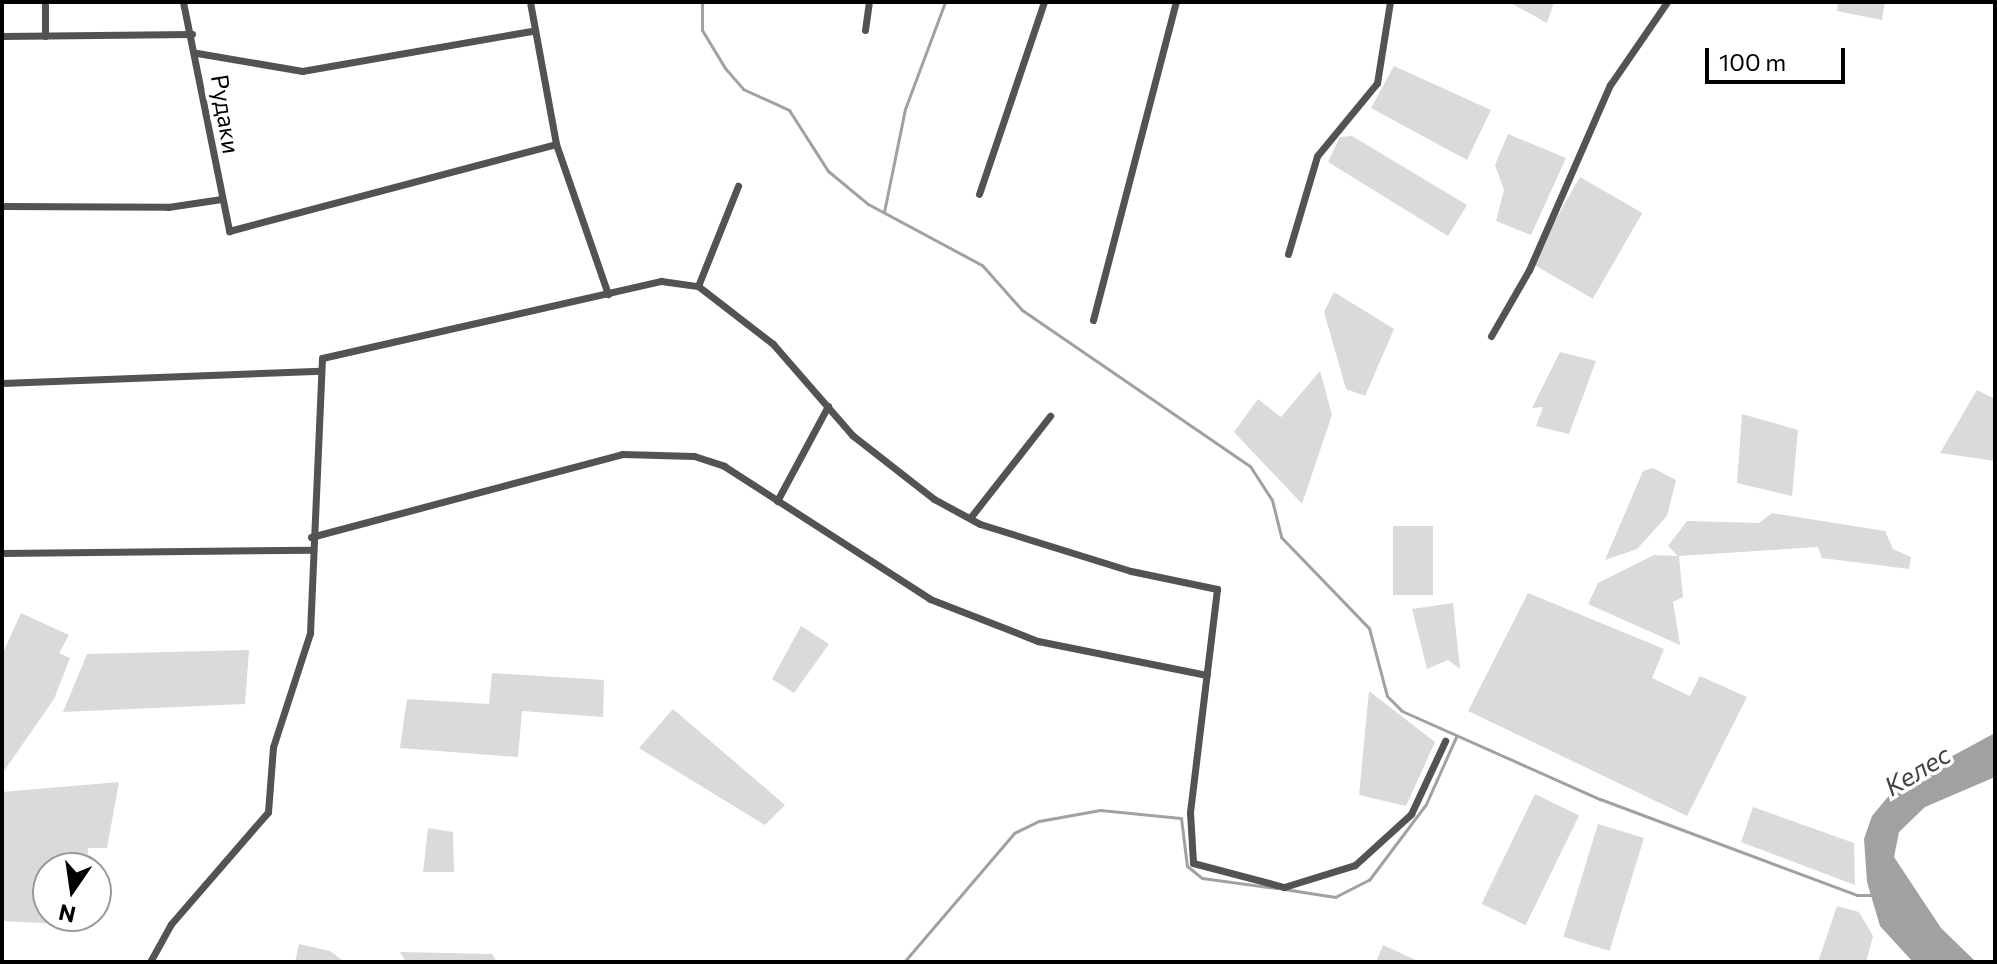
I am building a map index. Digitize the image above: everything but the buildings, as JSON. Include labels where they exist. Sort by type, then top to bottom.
[{"type":"street","points":[[45,2],[45,36]]},
{"type":"street","name":"Рудаки","points":[[183,2],[197,53],[229,231],[556,144]]},
{"type":"street","points":[[530,2],[532,31],[556,144],[608,294]]},
{"type":"street","points":[[865,30],[869,2]]},
{"type":"street","points":[[979,194],[1044,2]]},
{"type":"street","points":[[1093,320],[1176,2]]},
{"type":"street","points":[[1288,254],[1317,156],[1377,83],[1390,2]]},
{"type":"street","points":[[1491,336],[1529,270],[1610,85],[1667,2]]},
{"type":"street","points":[[197,53],[302,71],[532,31]]},
{"type":"street","points":[[2,36],[192,34]]},
{"type":"street","points":[[698,286],[738,186]]},
{"type":"street","points":[[2,206],[168,207],[221,199]]},
{"type":"street","points":[[150,962],[171,924],[268,812],[273,747],[310,633],[311,537],[322,358],[661,281],[698,286],[773,344],[888,467],[970,518],[1131,571],[1217,589],[1187,849],[1193,863],[1211,873],[1284,887],[1355,865],[1411,814],[1445,741]]},
{"type":"street","points":[[2,383],[321,371]]},
{"type":"street","points":[[777,501],[828,406]]},
{"type":"street","points":[[970,518],[1050,416]]},
{"type":"street","points":[[311,537],[648,452],[724,466],[930,599],[992,626],[1207,675]]},
{"type":"street","points":[[2,553],[311,550]]},
{"type":"shaded area","points":[[1509,2],[1554,2],[1547,23]]},
{"type":"shaded area","points":[[1838,2],[1885,2],[1882,20],[1837,11]]},
{"type":"shaded area","points":[[1394,66],[1491,110],[1467,160],[1371,108]]},
{"type":"shaded area","points":[[1508,134],[1566,158],[1531,235],[1496,221],[1504,190],[1495,165]]},
{"type":"shaded area","points":[[1352,136],[1467,205],[1448,236],[1328,162],[1340,137]]},
{"type":"shaded area","points":[[1580,177],[1642,213],[1593,299],[1530,263]]},
{"type":"shaded area","points":[[1334,292],[1394,329],[1365,396],[1346,389],[1324,312]]},
{"type":"shaded area","points":[[1560,352],[1596,361],[1569,434],[1536,426],[1543,407],[1532,408]]},
{"type":"shaded area","points":[[1320,371],[1332,415],[1302,504],[1234,432],[1258,399],[1281,417]]},
{"type":"shaded area","points":[[1977,390],[1995,399],[1995,461],[1940,453]]},
{"type":"shaded area","points":[[1742,414],[1798,430],[1792,496],[1737,483]]},
{"type":"shaded area","points":[[1653,468],[1676,480],[1667,516],[1637,549],[1605,560],[1643,471]]},
{"type":"shaded area","points":[[1772,513],[1885,531],[1893,549],[1911,557],[1909,569],[1822,558],[1818,547],[1679,556],[1683,597],[1673,602],[1680,645],[1588,604],[1598,583],[1654,555],[1678,556],[1668,546],[1687,521],[1759,523]]},
{"type":"shaded area","points":[[1393,526],[1433,526],[1433,595],[1393,595]]},
{"type":"shaded area","points":[[1528,593],[1664,649],[1652,678],[1690,696],[1700,676],[1747,697],[1687,816],[1468,711]]},
{"type":"shaded area","points":[[1453,603],[1460,669],[1448,660],[1427,669],[1412,609]]},
{"type":"shaded area","points":[[21,613],[69,635],[59,653],[70,658],[54,699],[2,774],[2,655]]},
{"type":"shaded area","points":[[801,626],[829,644],[794,693],[772,679]]},
{"type":"shaded area","points":[[249,650],[245,704],[63,712],[87,654]]},
{"type":"shaded area","points":[[492,673],[604,680],[603,717],[522,711],[518,757],[400,748],[407,699],[489,704]]},
{"type":"shaded area","points":[[1369,691],[1435,742],[1406,806],[1359,795]]},
{"type":"shaded area","points":[[673,709],[785,805],[765,825],[639,748]]},
{"type":"shaded area","name":"Келес","points":[[1995,733],[1995,777],[1925,807],[1899,832],[1894,857],[1941,928],[1976,962],[1913,962],[1880,926],[1867,882],[1864,839],[1872,816],[1897,786]]},
{"type":"shaded area","points":[[119,782],[107,848],[88,848],[88,852],[32,852],[32,923],[2,921],[2,792]]},
{"type":"shaded area","points":[[1535,794],[1579,815],[1526,925],[1482,904]]},
{"type":"shaded area","points":[[1753,807],[1854,843],[1855,885],[1741,842]]},
{"type":"shaded area","points":[[1598,824],[1644,838],[1609,951],[1564,937]]},
{"type":"shaded area","points":[[428,828],[453,832],[454,872],[423,872]]},
{"type":"shaded area","points":[[1837,906],[1859,912],[1873,936],[1866,962],[1818,962]]},
{"type":"shaded area","points":[[299,944],[330,951],[342,960],[295,962]]},
{"type":"shaded area","points":[[1383,945],[1420,962],[1376,962]]},
{"type":"shaded area","points":[[400,952],[492,954],[497,962],[406,962]]},
{"type":"waterway","points":[[702,2],[702,30],[725,68],[743,89],[789,110],[828,171],[868,204],[982,265],[1022,310],[1250,466],[1272,500],[1281,537],[1369,628],[1387,696],[1402,711],[1600,799],[1857,895],[1874,895]]},
{"type":"waterway","points":[[884,212],[905,109],[945,2]]},
{"type":"waterway","points":[[1284,889],[1335,897],[1369,880],[1426,804],[1456,737]]},
{"type":"waterway","points":[[904,962],[1014,833],[1039,821],[1100,810],[1181,818],[1187,866],[1202,878],[1276,888]]}]
